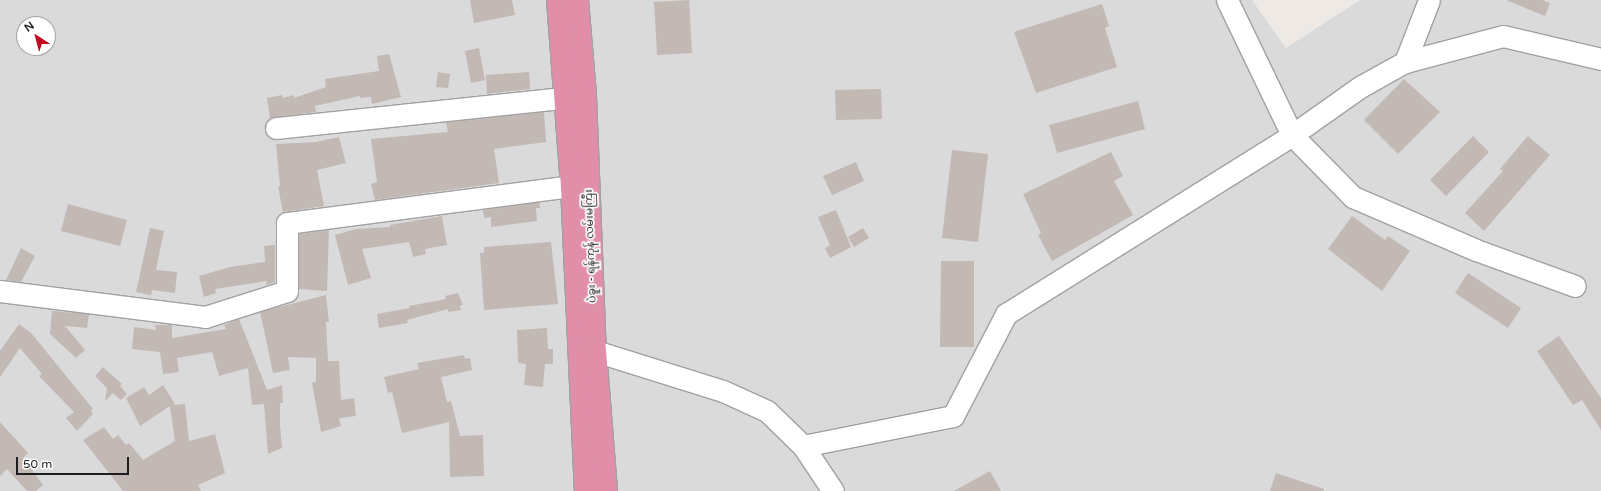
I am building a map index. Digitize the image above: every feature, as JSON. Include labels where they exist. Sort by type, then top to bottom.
[{"type":"highway","name":"ပဲခူး - ရန်ကုန် လမ်းမကြီး","points":[[558,0],[575,97],[587,352],[586,491]]},
{"type":"highway","name":"ပဲခူး - ရန်ကုန် လမ်းမကြီး","points":[[577,0],[572,186],[587,352],[606,491]]},
{"type":"street","points":[[1406,62],[1429,0]]},
{"type":"street","points":[[1229,2],[1292,135],[1353,197],[1476,250],[1575,286]]},
{"type":"street","points":[[804,446],[953,416],[1006,314],[1292,135],[1360,87],[1406,62],[1503,36],[1601,59]]},
{"type":"street","points":[[276,128],[575,97]]},
{"type":"street","points":[[0,291],[205,317],[287,291],[287,223],[572,186]]},
{"type":"street","points":[[587,352],[724,391],[767,411],[804,446],[833,491]]},
{"type":"shaded area","points":[[0,0],[1252,0],[1286,48],[1360,0],[1601,0],[1601,491],[0,491]]},
{"type":"building","points":[[470,0],[512,0],[515,15],[474,23]]},
{"type":"building","points":[[689,0],[692,53],[657,55],[654,2]]},
{"type":"building","points":[[1506,0],[1542,0],[1550,3],[1545,16]]},
{"type":"building","points":[[1102,4],[1109,26],[1105,28],[1117,67],[1036,93],[1014,32]]},
{"type":"building","points":[[479,48],[485,80],[471,83],[465,51]]},
{"type":"building","points":[[389,54],[401,97],[372,104],[371,97],[360,98],[360,96],[315,106],[316,112],[270,118],[267,98],[282,95],[283,98],[294,95],[294,98],[326,87],[325,79],[379,71],[377,56]]},
{"type":"building","points":[[438,72],[450,74],[448,88],[436,87]]},
{"type":"building","points":[[529,72],[530,89],[487,94],[486,75]]},
{"type":"building","points":[[1404,79],[1440,112],[1398,154],[1364,120]]},
{"type":"building","points":[[881,89],[882,119],[836,120],[835,90]]},
{"type":"building","points":[[1138,101],[1145,129],[1057,153],[1049,125]]},
{"type":"building","points":[[544,112],[546,142],[494,149],[499,183],[375,200],[371,184],[377,182],[371,139],[448,132],[446,122]]},
{"type":"building","points":[[1473,136],[1489,152],[1446,196],[1430,180]]},
{"type":"building","points":[[1528,136],[1550,155],[1484,231],[1465,213],[1503,171],[1500,169]]},
{"type":"building","points":[[339,137],[346,163],[317,170],[324,206],[283,212],[278,187],[280,186],[276,144],[316,142]]},
{"type":"building","points":[[952,150],[988,154],[978,242],[942,238]]},
{"type":"building","points":[[1111,152],[1123,176],[1114,181],[1133,215],[1052,261],[1038,235],[1041,233],[1023,194]]},
{"type":"building","points":[[856,162],[864,181],[832,195],[823,176]]},
{"type":"building","points":[[539,202],[540,208],[536,208],[537,221],[491,227],[491,217],[484,218],[483,210]]},
{"type":"building","points":[[68,204],[127,220],[120,246],[61,231]]},
{"type":"building","points":[[836,210],[851,247],[830,258],[825,248],[830,245],[818,217]]},
{"type":"building","points":[[442,216],[447,245],[425,249],[426,254],[413,257],[409,242],[362,249],[371,278],[348,285],[335,235],[356,229],[390,227],[390,225]]},
{"type":"building","points":[[1352,216],[1385,240],[1388,236],[1410,251],[1382,291],[1328,249]]},
{"type":"building","points":[[150,228],[164,231],[156,270],[177,272],[175,293],[152,290],[151,295],[136,292]]},
{"type":"building","points":[[863,228],[869,238],[854,247],[848,237]]},
{"type":"building","points":[[329,230],[327,291],[299,289],[299,234]]},
{"type":"building","points":[[551,242],[558,304],[484,310],[480,253],[484,253],[484,247]]},
{"type":"building","points":[[275,245],[275,282],[266,285],[267,281],[215,289],[216,293],[204,297],[199,276],[230,267],[265,262],[264,246]]},
{"type":"building","points":[[21,248],[35,256],[21,282],[6,280]]},
{"type":"building","points":[[941,261],[974,261],[974,347],[940,347]]},
{"type":"building","points":[[1468,273],[1521,308],[1508,328],[1455,293]]},
{"type":"building","points":[[458,293],[463,305],[460,305],[461,310],[448,312],[448,309],[407,320],[408,323],[379,328],[377,314],[446,299],[445,296]]},
{"type":"building","points":[[326,295],[329,322],[326,322],[328,361],[339,361],[341,400],[354,398],[356,416],[339,418],[341,426],[321,432],[312,383],[316,382],[316,358],[288,357],[290,370],[273,373],[260,312]]},
{"type":"building","points":[[52,311],[89,314],[87,328],[65,326],[85,350],[76,358],[50,334]]},
{"type":"building","points":[[239,319],[267,390],[282,385],[283,403],[280,403],[280,424],[282,448],[268,454],[264,404],[252,405],[248,368],[219,376],[212,352],[177,358],[179,372],[163,374],[160,352],[132,349],[134,327],[156,330],[155,325],[172,325],[172,338],[226,329],[224,325]]},
{"type":"building","points":[[19,324],[32,334],[93,409],[91,411],[93,414],[77,431],[66,418],[74,412],[39,376],[42,374],[20,348],[0,377],[0,351]]},
{"type":"building","points":[[547,328],[548,349],[553,349],[553,364],[545,364],[543,387],[524,385],[526,364],[518,363],[517,330]]},
{"type":"building","points":[[1559,336],[1601,398],[1601,430],[1582,400],[1573,405],[1537,351]]},
{"type":"building","points":[[464,355],[465,359],[470,358],[472,370],[441,377],[447,402],[451,401],[460,436],[483,435],[484,476],[450,477],[449,422],[402,433],[392,392],[388,393],[384,377],[419,369],[417,363]]},
{"type":"building","points":[[103,367],[122,384],[120,386],[127,394],[121,400],[113,393],[105,401],[107,388],[95,376]]},
{"type":"building","points":[[163,385],[175,404],[173,405],[185,404],[189,441],[215,434],[225,473],[198,485],[201,491],[123,491],[83,440],[104,427],[113,439],[118,435],[126,445],[129,443],[143,460],[175,441],[170,406],[140,426],[126,398],[144,387],[149,395]]},
{"type":"building","points":[[0,422],[28,453],[23,458],[43,485],[36,491],[27,491],[7,469],[0,476]]},
{"type":"building","points":[[990,471],[1001,491],[954,491]]},
{"type":"building","points":[[1276,473],[1324,489],[1324,491],[1270,491]]}]
